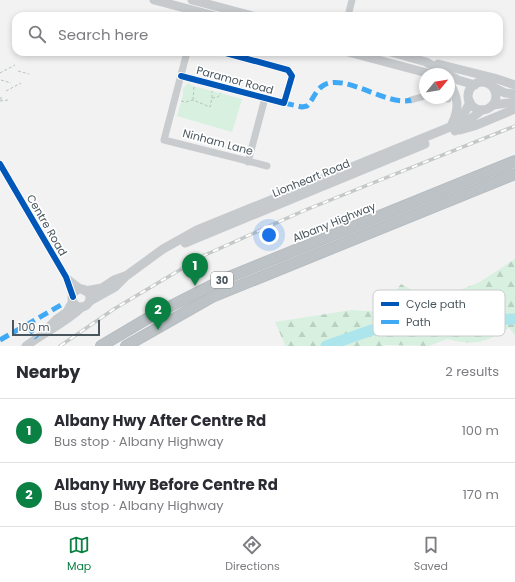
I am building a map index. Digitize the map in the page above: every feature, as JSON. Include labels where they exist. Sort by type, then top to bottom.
[{"type":"highway","name":"Albany Highway","points":[[106,345],[202,289],[515,161]]},
{"type":"highway","name":"30","points":[[126,346],[207,299],[515,174]]},
{"type":"highway","points":[[344,231],[349,242]]},
{"type":"main road","points":[[154,0],[189,12]]},
{"type":"main road","points":[[192,0],[238,12]]},
{"type":"main road","points":[[363,56],[419,71]]},
{"type":"main road","points":[[404,56],[431,64],[458,68],[515,85]]},
{"type":"main road","points":[[431,64],[458,80],[475,85],[486,83],[505,93],[515,94]]},
{"type":"main road","points":[[470,100],[470,91],[475,85]]},
{"type":"main road","points":[[455,86],[470,100],[475,108],[482,110],[486,110],[494,105],[515,102]]},
{"type":"main road","points":[[493,88],[496,94],[494,105]]},
{"type":"main road","points":[[455,91],[458,104],[453,129],[474,126],[515,109]]},
{"type":"main road","name":"Lionheart Road","points":[[453,129],[462,118],[470,100]]},
{"type":"main road","name":"Lionheart Road","points":[[40,335],[54,329],[86,304],[115,288],[126,276],[163,249],[197,230],[453,129],[482,110]]},
{"type":"main road","name":"Lionheart Road","points":[[84,290],[102,288],[114,280],[126,276]]},
{"type":"main road","points":[[84,290],[90,296],[86,304],[78,306],[73,299],[76,292],[84,290]]},
{"type":"main road","name":"Lionheart Road","points":[[26,346],[56,319],[67,312],[73,299]]},
{"type":"street","points":[[349,12],[352,0]]},
{"type":"street","points":[[181,76],[186,56]]},
{"type":"street","name":"Paramor Road","points":[[181,76],[284,103],[292,76],[288,70],[237,56]]},
{"type":"street","name":"Ninham Lane","points":[[181,76],[164,140],[266,166]]},
{"type":"street","points":[[248,162],[265,98]]},
{"type":"street","points":[[411,100],[419,98]]},
{"type":"street","name":"Centre Road","points":[[0,164],[66,277],[73,299]]},
{"type":"street","name":"Centre Road","points":[[66,277],[84,290]]},
{"type":"path","points":[[0,73],[15,65]]},
{"type":"path","points":[[18,71],[29,74]]},
{"type":"path","points":[[1,80],[12,83]]},
{"type":"path","points":[[6,91],[21,83]]},
{"type":"path","points":[[193,100],[195,85]]},
{"type":"path","points":[[180,101],[186,102],[193,100],[210,107],[212,90]]},
{"type":"path","points":[[212,98],[218,97],[221,93]]},
{"type":"path","points":[[1,95],[0,101],[8,100]]},
{"type":"green space","points":[[188,83],[193,86],[242,99],[232,132],[177,116],[183,95],[183,88]]},
{"type":"green space","points":[[515,259],[515,335],[509,328],[505,330],[505,290],[460,290],[480,282]]},
{"type":"green space","points":[[401,284],[412,290],[396,290]]},
{"type":"green space","points":[[352,310],[373,312],[373,336],[495,336],[473,343],[447,339],[429,346],[283,346],[285,345],[275,322]]},
{"type":"waterway","points":[[505,319],[515,319]]},
{"type":"waterway","points":[[326,346],[373,330]]},
{"type":"railway","points":[[60,346],[114,309],[205,255],[303,211],[515,126]]},
{"type":"marked path","points":[[284,103],[302,107],[307,106],[321,87],[333,82],[355,86],[391,99],[402,101],[411,100]]},
{"type":"marked path","points":[[0,340],[61,305]]},
{"type":"marked path","points":[[27,325],[37,338]]},
{"type":"cycle path","points":[[181,76],[284,103],[292,76],[288,70],[237,56]]},
{"type":"cycle path","points":[[0,164],[66,277],[73,297]]},
{"type":"place","name":"Albany Hwy After Centre Rd","points":[[195,286]]},
{"type":"place","name":"Albany Hwy Before Centre Rd","points":[[158,330]]}]
